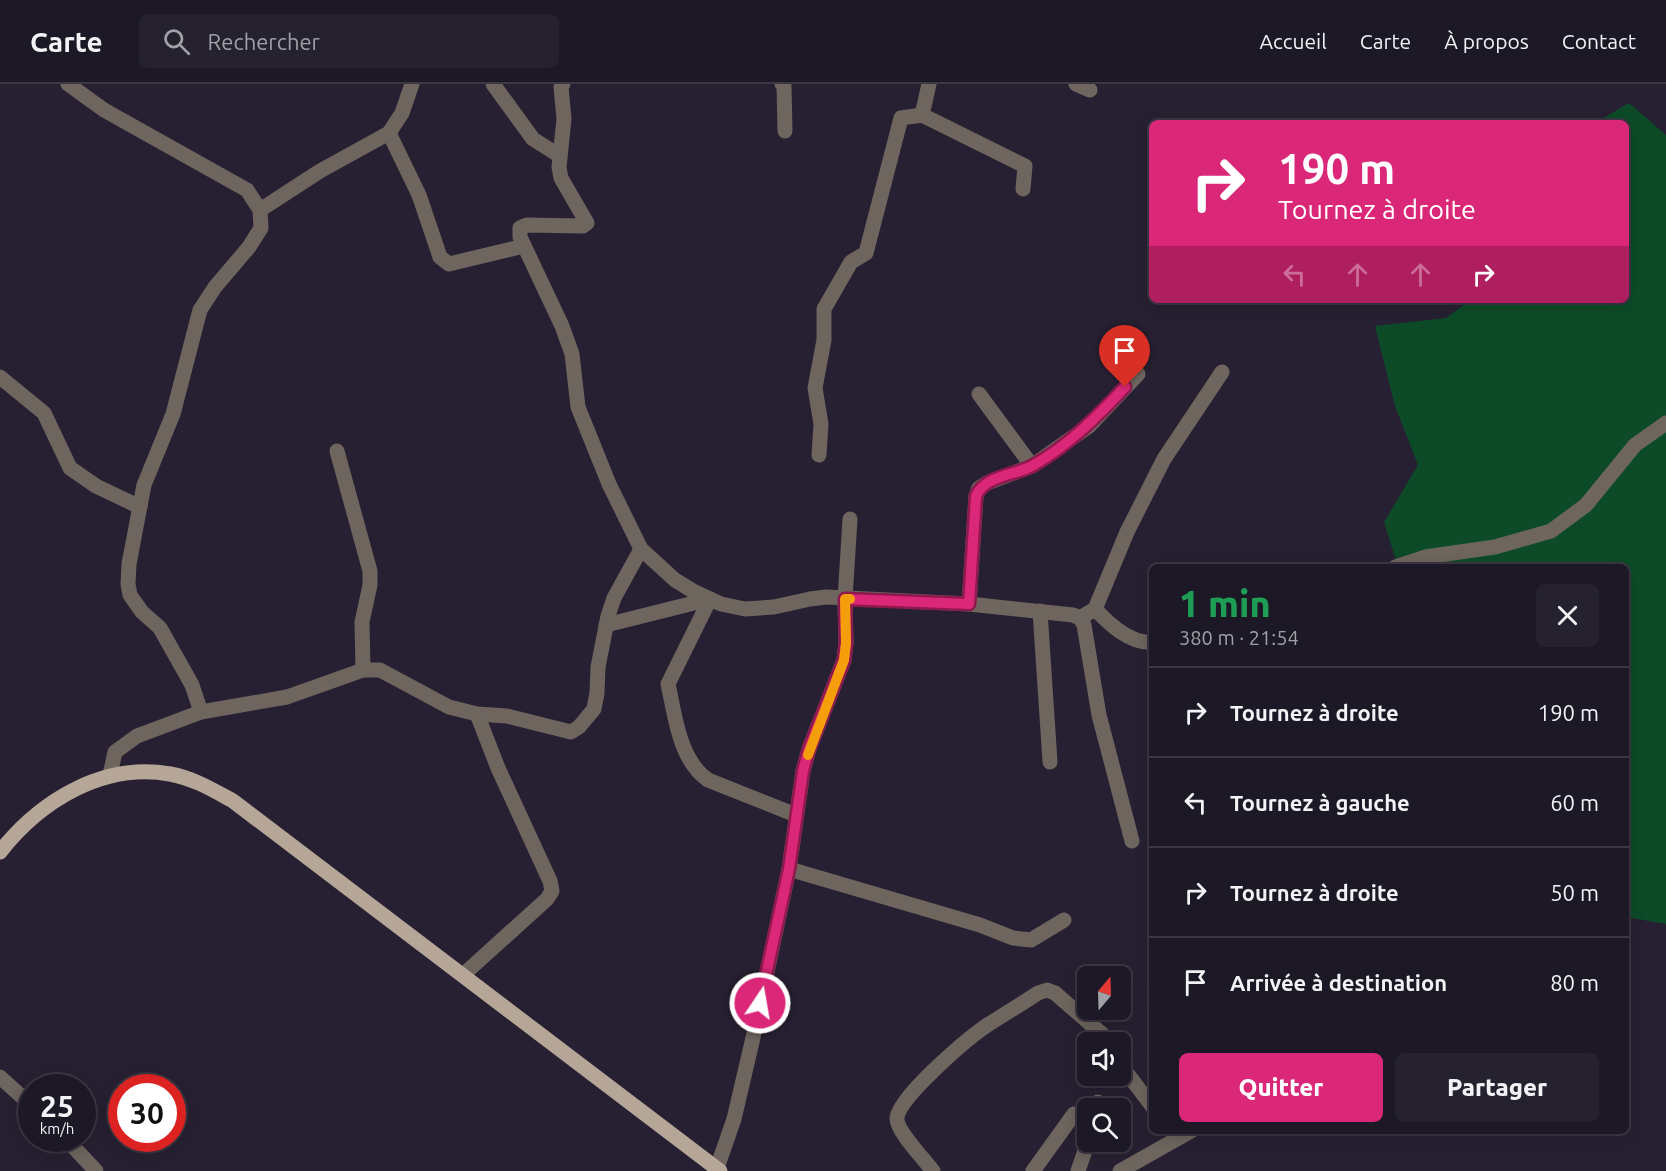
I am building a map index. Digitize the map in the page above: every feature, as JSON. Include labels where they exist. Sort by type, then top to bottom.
[{"type":"main road","points":[[0,852],[16,831],[61,796],[86,783],[110,775],[144,771],[171,774],[200,783],[233,801],[717,1170]]},
{"type":"street","points":[[68,84],[105,110],[247,190],[261,210],[261,228],[200,310],[173,414],[144,485],[129,564],[130,595],[142,612],[160,628],[192,685],[201,712]]},
{"type":"street","points":[[261,210],[320,171],[388,133],[402,113],[412,84]]},
{"type":"street","points":[[493,84],[533,139],[560,156]]},
{"type":"street","points":[[563,84],[561,87],[564,119],[559,167],[561,178],[587,223],[583,226],[527,225],[520,228],[520,237],[562,326],[572,354],[578,407],[609,484],[641,549],[675,580],[721,604],[745,609],[774,606],[810,598],[969,604],[1073,615],[1080,618],[1084,625],[1098,715],[1132,840]]},
{"type":"street","points":[[782,84],[784,86],[785,131]]},
{"type":"street","points":[[922,115],[928,84]]},
{"type":"street","points":[[819,455],[821,424],[815,388],[824,340],[824,309],[851,262],[866,254],[901,118],[922,115],[1025,166],[1023,189]]},
{"type":"street","points":[[388,133],[419,195],[440,258],[449,264],[524,246]]},
{"type":"street","points":[[1080,618],[1095,609],[1127,532],[1164,459],[1222,372]]},
{"type":"street","points":[[969,604],[976,496],[979,488],[1032,466],[1089,426],[1138,374]]},
{"type":"street","points":[[0,377],[45,413],[70,468],[96,486],[140,507]]},
{"type":"street","points":[[979,394],[1032,466]]},
{"type":"street","points":[[1426,562],[1495,547],[1551,531],[1586,505],[1635,445],[1666,423]]},
{"type":"street","points":[[337,451],[370,571],[370,585],[362,622],[363,670]]},
{"type":"street","points":[[717,1170],[734,1119],[789,869],[796,815],[809,749],[844,660],[850,519]]},
{"type":"street","points":[[110,775],[115,752],[137,736],[201,712],[287,697],[363,670],[380,670],[449,707],[477,714],[507,716],[571,732],[579,727],[594,709],[598,667],[606,625],[615,598],[641,549]]},
{"type":"street","points":[[606,625],[710,599]]},
{"type":"street","points":[[710,599],[668,684],[682,744],[700,774],[708,780],[796,815]]},
{"type":"street","points":[[1095,609],[1113,629],[1149,642]]},
{"type":"street","points":[[1040,611],[1050,762]]},
{"type":"street","points":[[462,975],[547,899],[552,891],[550,881],[498,768],[477,714]]},
{"type":"street","points":[[789,869],[980,925],[1013,938],[1031,940],[1064,920]]},
{"type":"street","points":[[933,1171],[901,1130],[897,1118],[901,1106],[915,1087],[982,1029],[1038,993],[1047,990],[1055,993],[1100,1032]]},
{"type":"street","points":[[0,1077],[18,1093]]},
{"type":"street","points":[[1131,1078],[1149,1102]]},
{"type":"street","points":[[1034,1171],[1074,1114]]},
{"type":"street","points":[[1120,1171],[1174,1135]]},
{"type":"street","points":[[78,1152],[96,1171]]},
{"type":"street","points":[[1078,1171],[1085,1152]]},
{"type":"green space","points":[[1629,103],[1666,135],[1666,924],[1629,918],[1629,564],[1397,564],[1384,522],[1418,465],[1395,406],[1375,326],[1446,318],[1466,303],[1629,303],[1629,120],[1600,120]]},
{"type":"slow traffic","points":[[808,755],[844,660],[845,599],[850,599]]},
{"type":"route","points":[[760,1003],[789,869],[803,771],[809,749],[844,660],[845,599],[969,604],[976,496],[979,488],[1032,466],[1089,426],[1125,387]]}]
